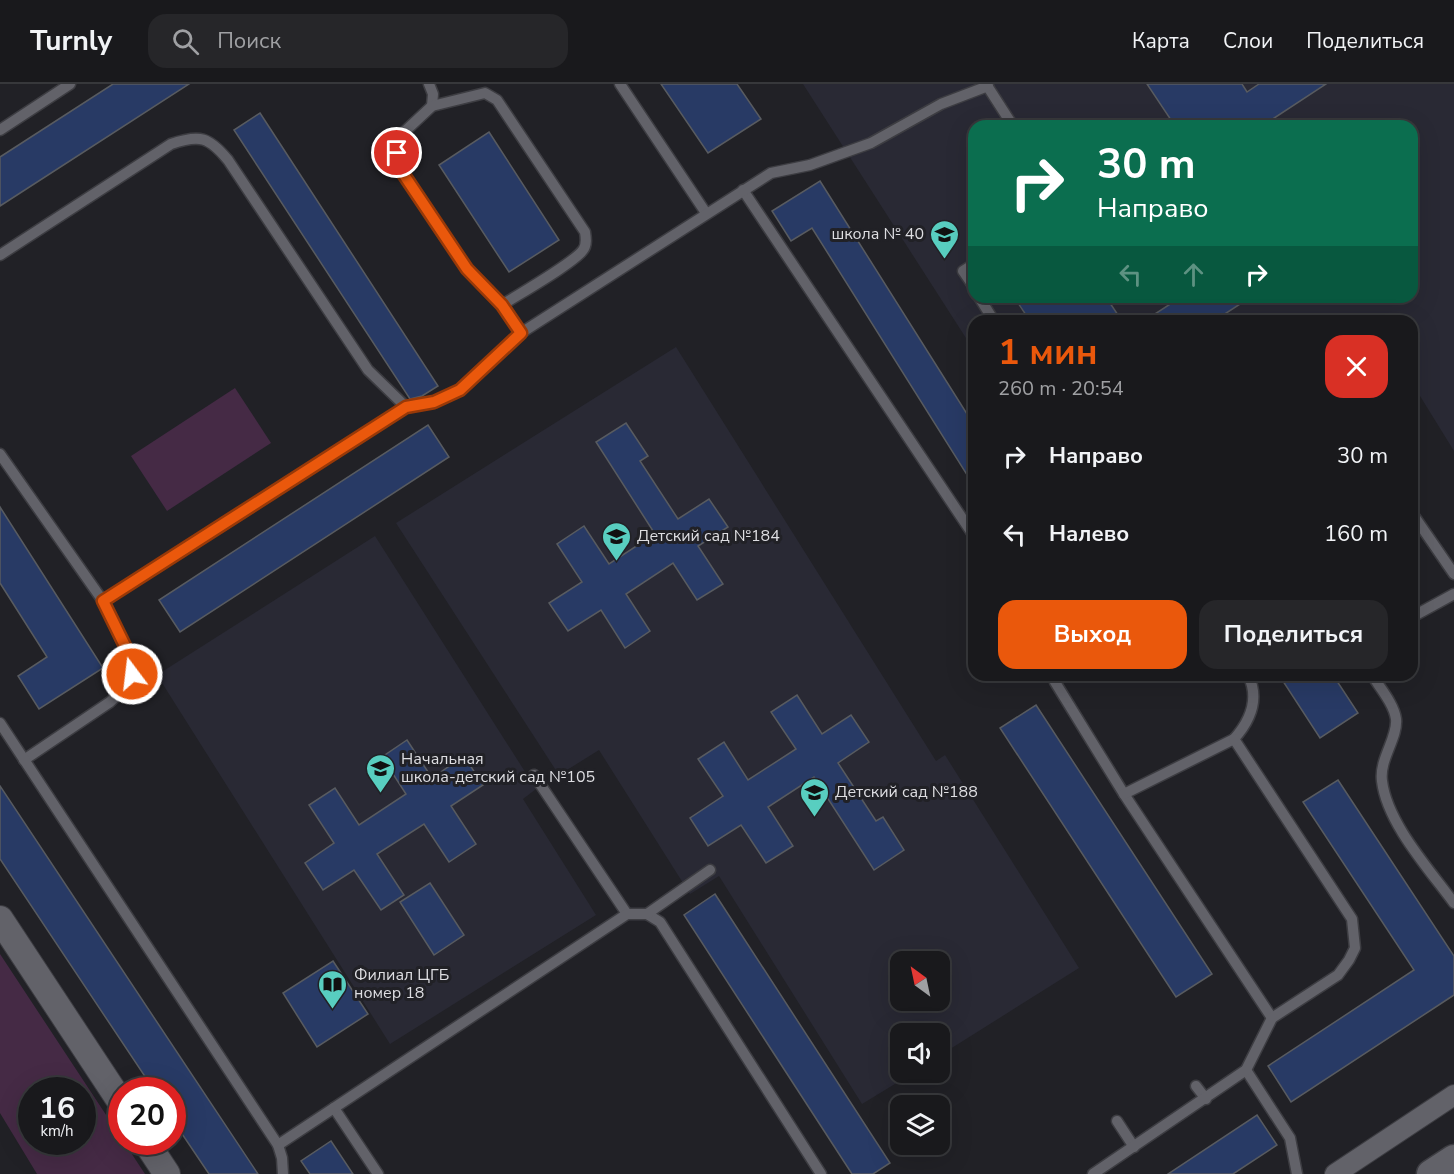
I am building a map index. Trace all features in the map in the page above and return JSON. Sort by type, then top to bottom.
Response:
[{"type":"main road","points":[[1431,1174],[1454,1159]]},
{"type":"street","points":[[0,919],[108,1083]]},
{"type":"street","points":[[1335,1174],[1454,1095]]},
{"type":"street","points":[[155,1155],[167,1174]]},
{"type":"lane","points":[[0,130],[70,84]]},
{"type":"lane","points":[[429,84],[433,94],[432,106]]},
{"type":"lane","points":[[620,84],[706,213]]},
{"type":"lane","points":[[103,601],[406,407],[434,402],[460,390],[521,333],[771,173],[810,165],[871,143],[941,104],[987,85],[1009,120]]},
{"type":"lane","points":[[502,305],[584,249],[585,232],[497,100],[485,93],[432,106],[402,134],[397,153],[398,166],[467,269],[502,305],[521,333]]},
{"type":"lane","points":[[0,255],[171,144],[188,138],[202,138],[216,145],[228,160],[368,370],[406,407]]},
{"type":"lane","points":[[743,190],[968,527]]},
{"type":"lane","points":[[0,454],[103,601],[133,665],[126,687],[110,702],[24,759]]},
{"type":"lane","points":[[1418,522],[1454,574]]},
{"type":"lane","points":[[1418,614],[1454,594]]},
{"type":"lane","points":[[1055,681],[1124,794],[1272,1018]]},
{"type":"lane","points":[[1124,794],[1234,739],[1246,725],[1252,711],[1254,700],[1249,681]]},
{"type":"lane","points":[[1376,681],[1390,704],[1396,720],[1382,763],[1381,780],[1386,801],[1409,840],[1454,903]]},
{"type":"lane","points":[[0,723],[278,1145],[283,1174]]},
{"type":"lane","points":[[1093,1174],[1246,1070],[1272,1018],[1338,975],[1355,948],[1352,919],[1234,739]]},
{"type":"lane","points":[[534,775],[627,914]]},
{"type":"lane","points":[[647,914],[710,870]]},
{"type":"lane","points":[[278,1145],[627,914],[647,914],[660,921],[821,1174]]},
{"type":"lane","points":[[1246,1070],[1290,1138],[1297,1174]]},
{"type":"lane","points":[[1196,1086],[1206,1099]]},
{"type":"lane","points":[[334,1108],[378,1174]]},
{"type":"lane","points":[[1117,1121],[1134,1147]]},
{"type":"shaded area","name":"школа № 40","points":[[803,84],[1454,84],[1454,451],[1418,393],[1418,315],[968,315],[968,341]]},
{"type":"shaded area","points":[[676,347],[936,761],[945,755],[1079,968],[950,1049],[950,1023],[890,1023],[890,1083],[897,1083],[862,1104],[719,876],[690,894],[599,750],[559,775],[396,523]]},
{"type":"shaded area","points":[[235,388],[271,443],[167,511],[131,456]]},
{"type":"shaded area","name":"Начальная школа-детский сад №105","points":[[375,536],[536,789],[523,799],[596,915],[390,1044],[157,675]]},
{"type":"shaded area","points":[[0,954],[81,1077],[18,1077],[18,1143],[0,1113]]},
{"type":"shaded area","points":[[96,1100],[108,1118],[108,1155],[132,1155],[145,1174],[37,1174],[25,1155],[96,1155]]},
{"type":"building","points":[[113,84],[189,84],[0,206],[0,157]]},
{"type":"building","points":[[661,84],[737,84],[761,119],[708,153]]},
{"type":"building","points":[[1147,84],[1242,84],[1247,92],[1259,84],[1326,84],[1271,120],[1171,120]]},
{"type":"building","points":[[260,113],[438,386],[422,396],[410,399],[234,130]]},
{"type":"building","points":[[489,132],[559,240],[509,272],[439,165]]},
{"type":"building","points":[[820,181],[968,415],[968,476],[812,228],[791,241],[772,211]]},
{"type":"building","points":[[1018,303],[1110,303],[1118,315],[1026,315]]},
{"type":"building","points":[[1172,303],[1242,303],[1223,315],[1153,315]]},
{"type":"building","points":[[626,423],[648,456],[640,461],[678,519],[709,499],[728,527],[698,546],[723,584],[697,600],[673,563],[626,594],[650,631],[625,648],[601,610],[568,631],[549,603],[582,582],[557,544],[584,526],[609,564],[655,534],[596,442]]},
{"type":"building","points":[[428,425],[449,457],[180,632],[159,600]]},
{"type":"building","points":[[0,507],[103,668],[39,709],[18,676],[47,657],[0,583]]},
{"type":"building","points":[[1283,681],[1337,681],[1358,713],[1320,738]]},
{"type":"building","points":[[797,695],[822,734],[851,715],[869,742],[838,763],[876,821],[883,817],[904,850],[874,870],[814,777],[768,807],[793,846],[766,863],[741,825],[708,846],[690,818],[723,796],[698,759],[724,742],[748,780],[796,749],[771,712]]},
{"type":"building","points":[[1036,705],[1212,974],[1176,997],[1000,728]]},
{"type":"building","points":[[407,740],[432,778],[464,756],[483,785],[451,806],[476,844],[449,862],[424,824],[377,854],[404,895],[381,910],[354,870],[323,890],[305,863],[334,843],[309,805],[335,788],[359,825],[406,794],[382,757]]},
{"type":"building","points":[[1338,780],[1454,956],[1454,995],[1291,1102],[1268,1066],[1414,970],[1303,802]]},
{"type":"building","points":[[0,786],[258,1174],[209,1174],[186,1140],[186,1077],[145,1077],[0,859]]},
{"type":"building","points":[[430,883],[464,935],[434,955],[400,902]]},
{"type":"building","points":[[715,894],[890,1163],[873,1174],[852,1174],[684,915]]},
{"type":"building","points":[[333,961],[368,1014],[317,1047],[283,993]]},
{"type":"building","points":[[1257,1115],[1277,1145],[1233,1174],[1168,1174]]},
{"type":"building","points":[[331,1141],[353,1174],[310,1174],[301,1161]]},
{"type":"place","name":"школа № 40","points":[[945,260]]},
{"type":"place","name":"Детский сад №184","points":[[616,562]]},
{"type":"place","name":"Начальная школа-детский сад №105","points":[[380,794]]},
{"type":"place","name":"Детский сад №188","points":[[814,818]]},
{"type":"place","name":"Филиал ЦГБ номер 18","points":[[333,1010]]},
{"type":"route","points":[[132,674],[133,665],[130,656],[103,601],[406,407],[434,402],[460,390],[521,333],[502,305],[467,269],[398,166],[397,153]]}]
